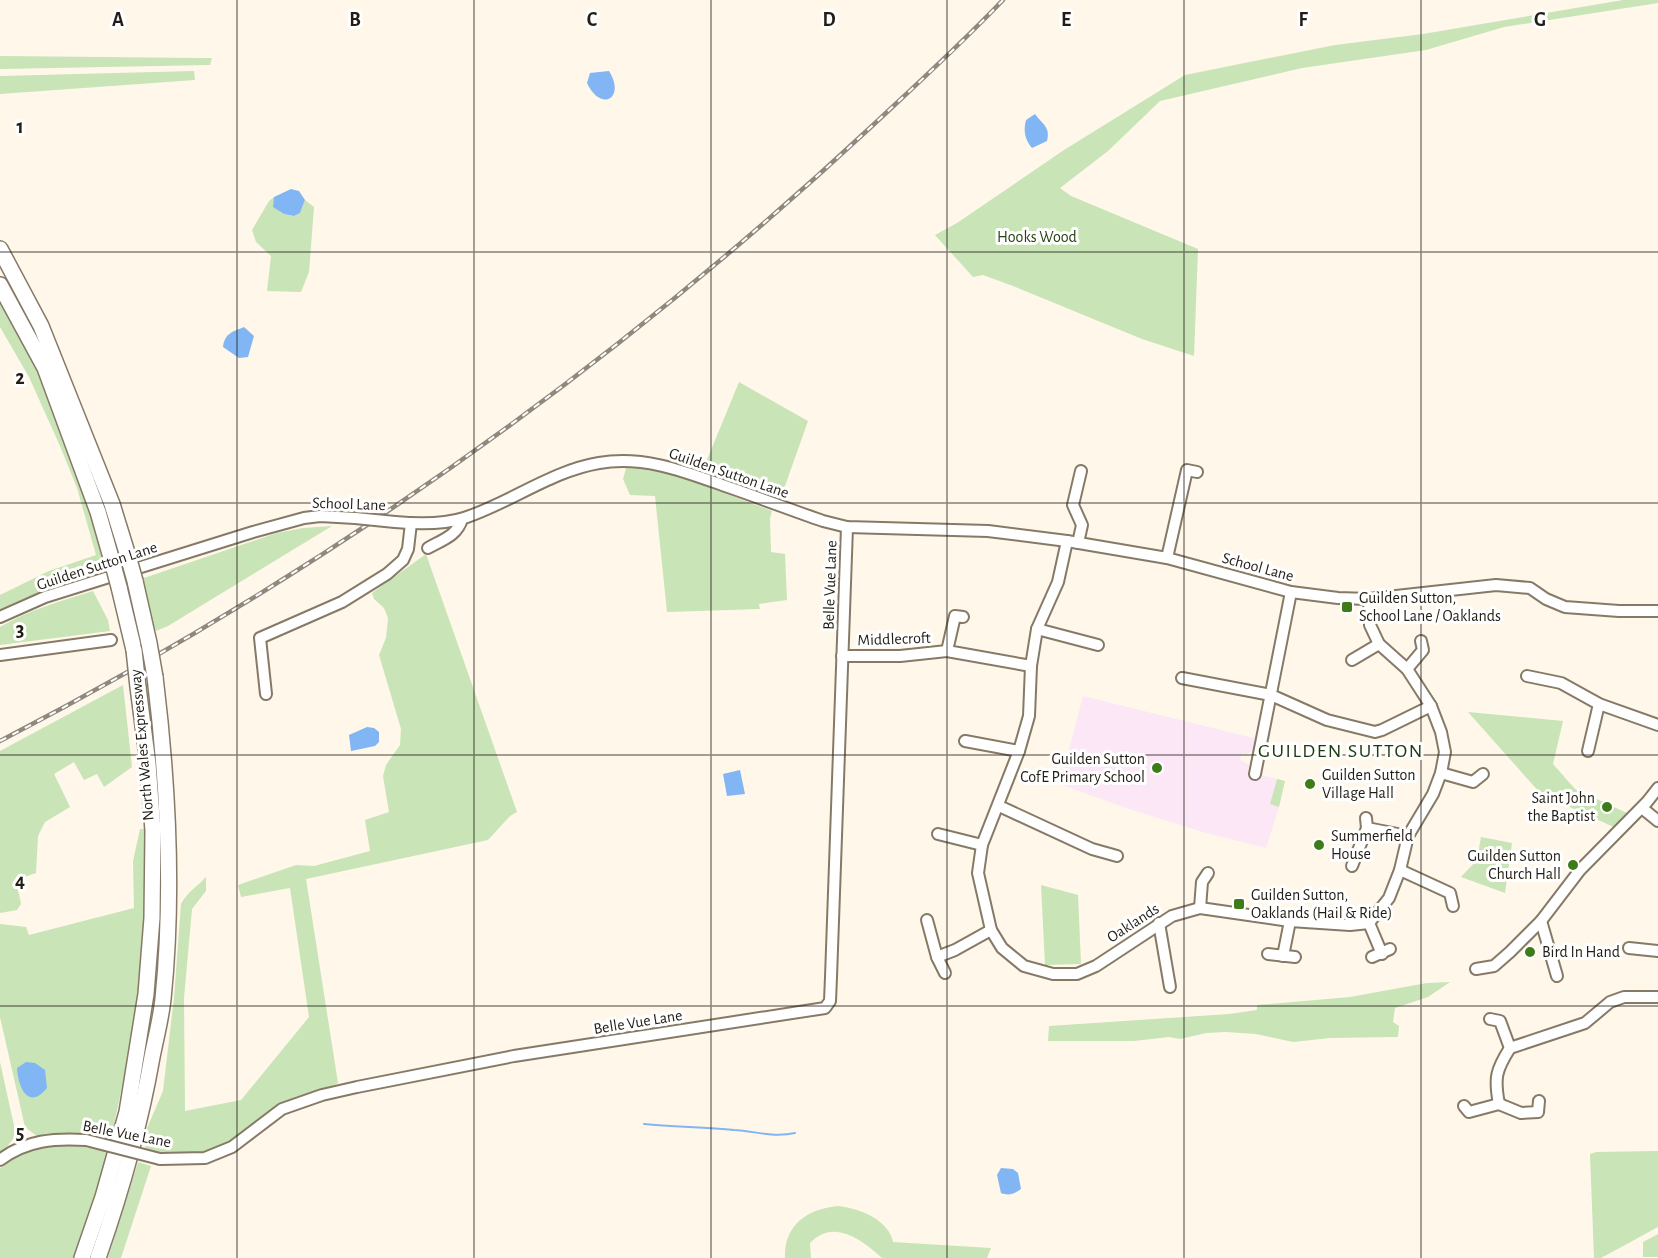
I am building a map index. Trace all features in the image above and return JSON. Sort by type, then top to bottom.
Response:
[{"type":"highway","name":"North Wales Expressway","points":[[0,249],[41,326],[112,504],[135,581],[149,643],[163,745],[169,904],[163,999],[141,1116],[118,1203],[98,1258]]},
{"type":"highway","name":"North Wales Expressway","points":[[0,285],[45,369],[98,512],[134,650],[148,764],[153,831],[152,918],[146,994],[126,1112],[103,1197],[82,1258]]},
{"type":"street","name":"Guilden Sutton Lane","points":[[600,463],[646,461],[677,469],[823,521],[847,527]]},
{"type":"street","name":"School Lane","points":[[204,547],[304,518],[320,516],[411,523],[462,519],[507,501],[556,476],[600,463]]},
{"type":"street","points":[[1167,558],[1187,470],[1197,472]]},
{"type":"street","name":"Oaklands","points":[[1081,471],[1081,491],[1073,505],[1082,525],[1072,542],[1058,582],[1037,629],[1031,666],[1029,716],[999,806],[982,845],[978,873],[991,930],[1002,948],[1024,966],[1053,974],[1077,974],[1096,966],[1172,916],[1200,908],[1290,921],[1350,925],[1369,923]]},
{"type":"street","name":"School Lane","points":[[428,548],[455,533],[462,519]]},
{"type":"street","points":[[266,694],[260,638],[342,602],[387,574],[403,560],[408,549],[411,523]]},
{"type":"street","name":"School Lane","points":[[847,527],[988,531],[1072,542],[1167,558],[1291,592],[1338,598],[1369,599],[1496,585],[1530,588],[1546,599],[1565,607],[1658,611]]},
{"type":"street","name":"Belle Vue Lane","points":[[0,1160],[12,1151],[29,1144],[57,1138],[86,1140],[160,1159],[205,1158],[232,1147],[282,1109],[322,1095],[514,1056],[825,1008],[830,1001],[847,527]]},
{"type":"street","name":"Guilden Sutton Lane","points":[[0,618],[55,594],[204,547]]},
{"type":"street","points":[[1255,774],[1291,592]]},
{"type":"street","points":[[1369,599],[1370,625],[1379,644],[1407,669],[1431,706],[1441,732],[1445,752],[1441,773],[1433,794],[1408,836],[1400,870],[1389,898],[1369,923],[1381,953]]},
{"type":"street","name":"Middlecroft","points":[[947,651],[955,616],[963,617]]},
{"type":"street","points":[[1037,629],[1098,645]]},
{"type":"street","points":[[0,655],[111,640]]},
{"type":"street","points":[[1355,655],[1379,644]]},
{"type":"street","points":[[1407,669],[1425,647]]},
{"type":"street","name":"Middlecroft","points":[[842,656],[900,656],[947,651],[1031,666]]},
{"type":"street","points":[[1527,676],[1561,683],[1599,704],[1658,725]]},
{"type":"street","points":[[1182,678],[1271,695],[1327,720],[1375,732],[1431,706]]},
{"type":"street","points":[[1588,751],[1599,704]]},
{"type":"street","points":[[972,743],[1019,751]]},
{"type":"street","points":[[1441,773],[1474,786],[1484,774]]},
{"type":"street","points":[[1476,969],[1494,966],[1541,921],[1580,870],[1642,808],[1658,788]]},
{"type":"street","points":[[999,806],[1092,849],[1107,847],[1117,856]]},
{"type":"street","points":[[1642,808],[1658,821]]},
{"type":"street","points":[[1352,866],[1366,823],[1408,836]]},
{"type":"street","points":[[945,833],[982,845]]},
{"type":"street","points":[[1400,870],[1450,893],[1453,906]]},
{"type":"street","points":[[1200,908],[1203,878]]},
{"type":"street","points":[[927,920],[937,957],[945,974]]},
{"type":"street","points":[[1268,954],[1289,957],[1290,921]]},
{"type":"street","points":[[1541,921],[1557,976]]},
{"type":"street","points":[[1159,923],[1170,987]]},
{"type":"street","points":[[937,957],[991,930]]},
{"type":"street","points":[[1629,948],[1658,951]]},
{"type":"street","points":[[1499,1104],[1495,1084],[1497,1068],[1510,1048],[1585,1023],[1610,1002],[1624,997],[1658,998]]},
{"type":"street","points":[[1499,1018],[1510,1048]]},
{"type":"street","points":[[1469,1124],[1466,1109],[1499,1104],[1521,1113],[1541,1110]]},
{"type":"shaded area","name":"Guilden Sutton CofE Primary School","points":[[1083,696],[1257,739],[1255,749],[1241,755],[1240,760],[1248,764],[1252,773],[1277,779],[1270,804],[1279,807],[1266,848],[1206,833],[1060,784]]},
{"type":"green space","name":"Hooks Wood","points":[[1623,0],[1658,0],[1658,3],[1504,27],[1426,50],[1302,68],[1160,101],[1108,151],[1060,188],[1071,196],[1198,249],[1194,356],[1142,339],[983,275],[973,277],[935,235],[957,223],[1064,150],[1185,75],[1335,45],[1423,34]]},
{"type":"green space","points":[[0,56],[212,58],[210,65],[0,69]]},
{"type":"green space","points":[[194,71],[195,80],[0,94],[0,76]]},
{"type":"green space","points":[[274,197],[274,207],[284,214],[294,216],[300,213],[305,200],[314,207],[309,272],[301,292],[267,291],[271,256],[256,242],[252,230],[269,201]]},
{"type":"green space","points":[[0,303],[39,375],[61,425],[88,502],[107,574],[0,612],[0,595],[49,571],[96,555],[77,488],[60,446],[29,377],[0,327]]},
{"type":"green space","points":[[739,382],[808,421],[780,500],[702,472]]},
{"type":"green space","points":[[637,466],[661,469],[772,511],[770,519],[771,552],[785,554],[787,600],[759,604],[760,609],[667,612],[655,496],[630,495],[623,479],[626,468]]},
{"type":"green space","points":[[332,526],[168,626],[156,631],[141,579],[277,533]]},
{"type":"green space","points":[[426,554],[517,812],[510,816],[488,840],[306,879],[338,1083],[321,1093],[280,1107],[230,1144],[205,1155],[164,1154],[146,1149],[142,1140],[163,1091],[174,998],[181,904],[206,877],[206,891],[192,909],[184,998],[185,1111],[241,1100],[309,1017],[290,888],[241,897],[238,885],[296,865],[314,866],[370,851],[365,820],[389,812],[383,776],[386,765],[400,745],[401,729],[379,655],[386,638],[388,618],[384,608],[374,599],[372,593]]},
{"type":"green space","points":[[93,591],[108,620],[110,631],[0,645],[0,627],[57,602]]},
{"type":"green space","points":[[123,685],[132,767],[104,787],[97,774],[84,780],[74,762],[54,774],[70,807],[45,822],[38,836],[36,873],[16,880],[21,904],[17,910],[0,913],[0,751]]},
{"type":"green space","points":[[1468,712],[1563,721],[1553,764],[1575,789],[1629,814],[1616,828],[1541,794]]},
{"type":"green space","points":[[1277,779],[1285,781],[1279,807],[1270,804]]},
{"type":"green space","points":[[140,829],[145,829],[146,862],[140,984],[111,1139],[85,1135],[38,1137],[25,1127],[0,1017],[0,924],[26,927],[29,935],[134,908],[133,861]]},
{"type":"green space","points":[[1481,837],[1512,843],[1505,893],[1461,877],[1477,860]]},
{"type":"green space","points":[[1041,885],[1078,895],[1081,964],[1045,965]]},
{"type":"green space","points":[[1450,982],[1428,997],[1395,1008],[1393,1022],[1399,1026],[1398,1037],[1330,1038],[1293,1042],[1256,1034],[1226,1032],[1206,1033],[1180,1039],[1169,1037],[1134,1041],[1048,1041],[1049,1026],[1229,1014],[1257,1010],[1257,1005],[1350,997],[1427,983]]},
{"type":"green space","points":[[0,1062],[16,1135],[0,1152]]},
{"type":"green space","points":[[56,1145],[109,1152],[74,1258],[0,1258],[0,1168],[26,1153]]},
{"type":"green space","points":[[1658,1151],[1658,1227],[1601,1258],[1594,1258],[1590,1154]]},
{"type":"green space","points":[[138,1162],[151,1166],[121,1258],[108,1258]]},
{"type":"green space","points":[[838,1206],[855,1209],[872,1216],[886,1227],[893,1242],[991,1248],[987,1258],[882,1258],[848,1234],[829,1232],[810,1243],[811,1258],[785,1258],[789,1236],[793,1227],[800,1220],[817,1211]]},
{"type":"green space","points":[[1658,1234],[1658,1257],[1643,1257],[1643,1242]]},
{"type":"water","points":[[609,71],[615,88],[613,95],[605,100],[599,98],[587,83],[590,73]]},
{"type":"water","points":[[1035,114],[1045,126],[1048,136],[1047,141],[1032,148],[1026,139],[1025,128],[1026,120]]},
{"type":"water","points":[[291,189],[299,191],[305,200],[300,213],[294,216],[284,214],[273,207],[274,197]]},
{"type":"water","points":[[244,327],[254,336],[248,357],[239,358],[223,347],[227,336]]},
{"type":"water","points":[[367,727],[379,732],[379,742],[375,746],[351,751],[349,735]]},
{"type":"water","points":[[740,770],[745,794],[727,796],[723,774]]},
{"type":"water","points":[[26,1062],[35,1063],[45,1070],[47,1088],[34,1097],[25,1094],[19,1082],[17,1068]]},
{"type":"water","points":[[1001,1168],[1013,1169],[1018,1173],[1021,1189],[1011,1194],[1001,1193],[997,1175]]},
{"type":"waterway","points":[[644,1124],[772,1135],[795,1133]]},
{"type":"railway","points":[[0,741],[118,677],[233,610],[346,538],[457,463],[565,384],[670,302],[773,215],[922,80],[1003,0]]},
{"type":"place","name":"Guilden Sutton, School Lane / Oaklands","points":[[1347,607]]},
{"type":"place","name":"Guilden Sutton CofE Primary School","points":[[1157,768]]},
{"type":"place","name":"Guilden Sutton Village Hall","points":[[1310,784]]},
{"type":"place","name":"Saint John the Baptist","points":[[1607,807]]},
{"type":"place","name":"Summerfield House","points":[[1319,845]]},
{"type":"place","name":"Guilden Sutton Church Hall","points":[[1573,865]]},
{"type":"place","name":"Guilden Sutton, Oaklands (Hail & Ride)","points":[[1239,904]]},
{"type":"place","name":"Bird In Hand","points":[[1530,952]]},
{"type":"district","name":"GUILDEN SUTTON","points":[[1341,751]]}]
